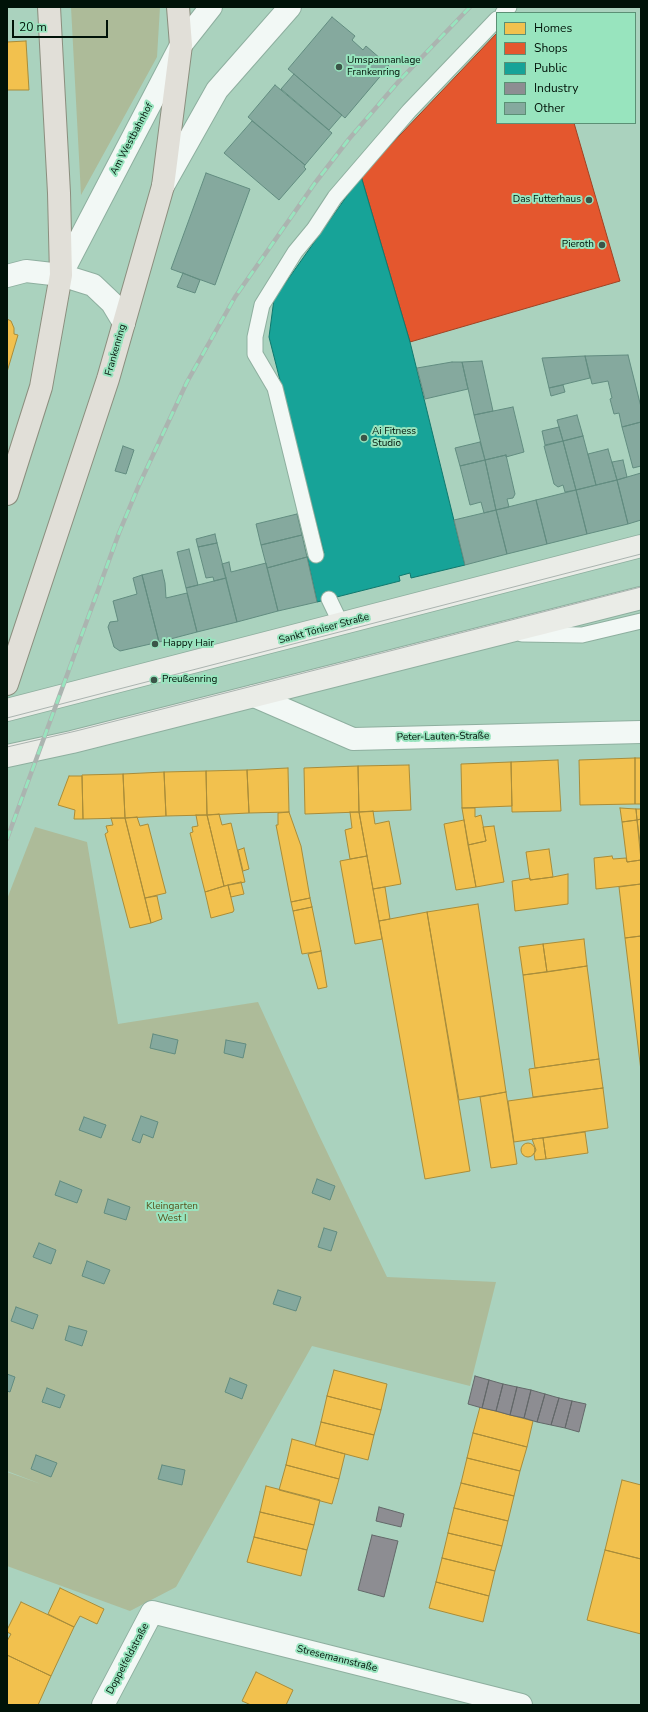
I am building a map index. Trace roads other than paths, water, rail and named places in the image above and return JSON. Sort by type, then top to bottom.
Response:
[{"type":"main road","points":[[7,494],[41,387],[61,276],[59,193],[49,7]]},
{"type":"main road","name":"Frankenring","points":[[7,684],[108,379],[163,186],[181,45],[178,7]]},
{"type":"main road","name":"Sankt Töniser Straße","points":[[7,710],[641,546]]},
{"type":"main road","points":[[7,756],[72,742],[641,598]]},
{"type":"street","name":"Am Westbahnhof","points":[[61,276],[181,45],[211,7]]},
{"type":"street","points":[[163,186],[217,90],[290,7]]},
{"type":"street","points":[[7,276],[26,271],[61,276],[93,285],[112,303],[124,323]]},
{"type":"street","name":"Peter-Lauten-Straße","points":[[254,696],[353,739],[641,732]]},
{"type":"street","name":"Doppelfeldstraße","points":[[103,1705],[152,1612]]},
{"type":"street","name":"Stresemannstraße","points":[[152,1612],[521,1705]]},
{"type":"lane","points":[[316,555],[275,388],[255,354],[255,337],[262,305],[295,252],[314,230],[335,198],[409,111],[496,20]]},
{"type":"lane","points":[[329,599],[341,624]]},
{"type":"lane","points":[[503,633],[582,635],[641,621]]},
{"type":"tram line","points":[[7,718],[641,554]]},
{"type":"tram line","points":[[7,747],[76,731],[641,587]]},
{"type":"railway","points":[[7,839],[119,533],[139,485],[187,382],[235,297],[315,183],[349,139],[399,81],[470,7]]},
{"type":"place","name":"Umspannanlage Frankenring","points":[[339,67]]},
{"type":"place","name":"Das Futterhaus","points":[[589,200]]},
{"type":"place","name":"Pieroth","points":[[602,245]]},
{"type":"place","name":"Ai Fitness Studio","points":[[364,438]]},
{"type":"place","name":"Happy Hair","points":[[155,644]]},
{"type":"place","name":"Preußenring","points":[[154,680]]},
{"type":"park label","name":"Kleingarten West I","points":[[172,1212]]}]
